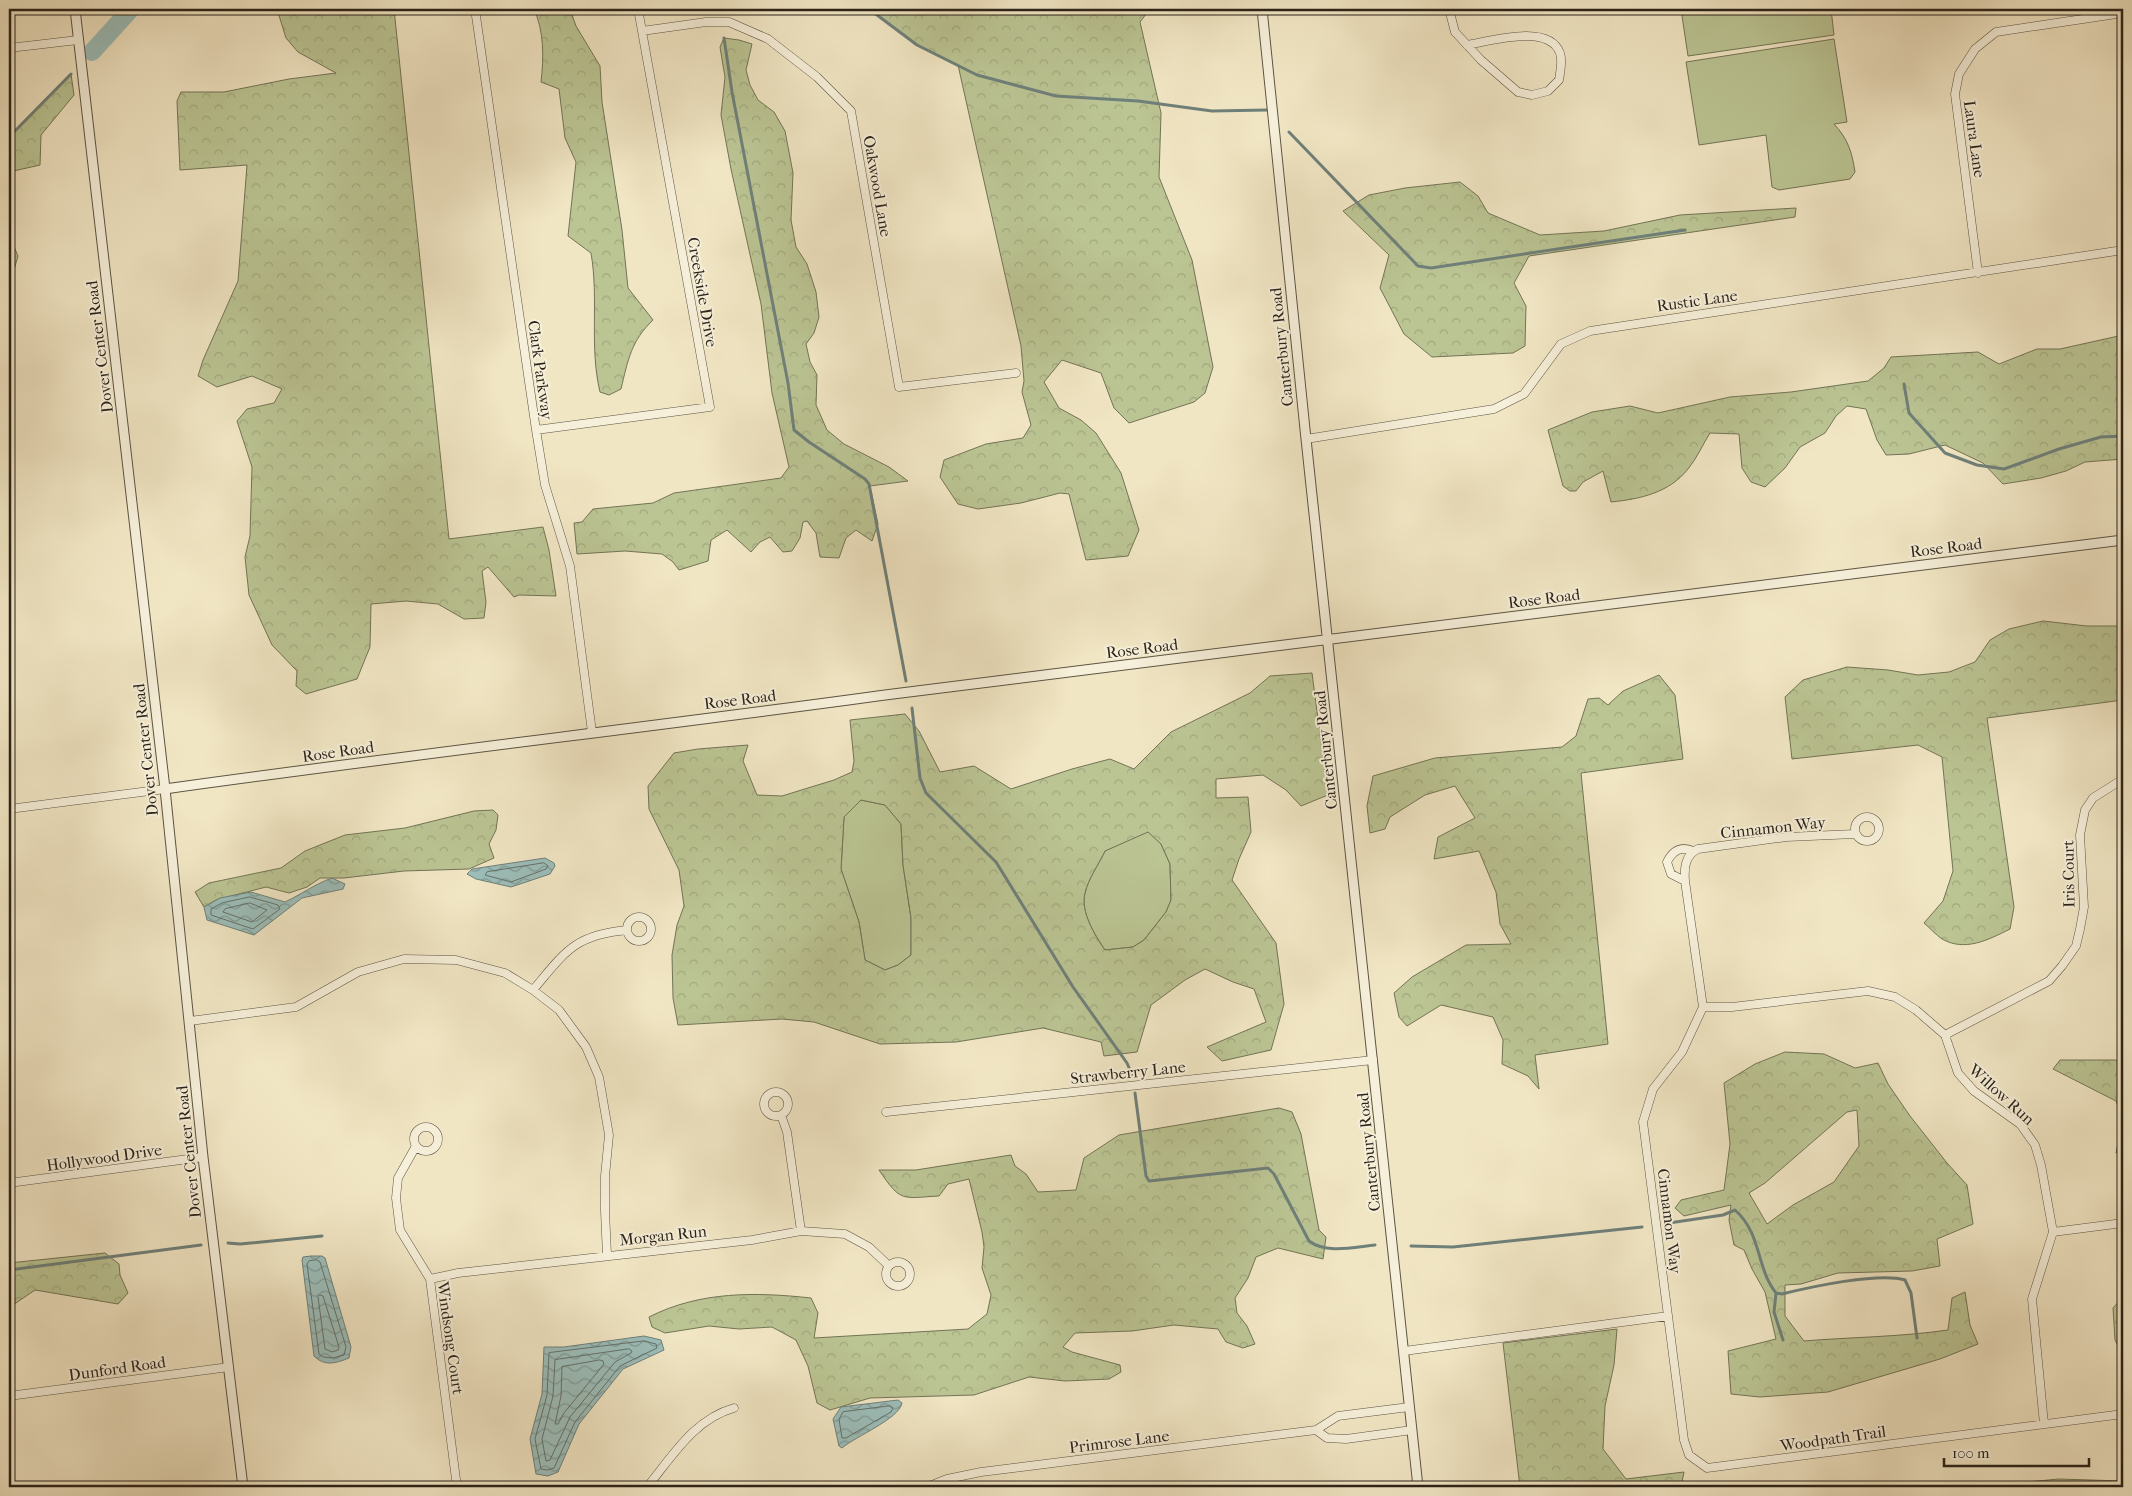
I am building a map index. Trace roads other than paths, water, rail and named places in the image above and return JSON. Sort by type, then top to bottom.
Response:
[{"type":"street","name":"Dover Center Road","points":[[75,9],[165,789],[203,1157],[242,1487]]},
{"type":"street","name":"Clark Parkway","points":[[475,9],[536,430],[545,485],[570,566],[592,732]]},
{"type":"street","name":"Creekside Drive","points":[[536,430],[710,407],[638,9]]},
{"type":"street","name":"Canterbury Road","points":[[1262,9],[1418,1487]]},
{"type":"street","points":[[1450,9],[1455,32],[1467,45],[1481,60],[1518,92],[1532,95],[1548,91],[1559,80],[1560,53],[1552,41],[1538,36],[1523,36],[1467,45]]},
{"type":"street","name":"Laura Lane","points":[[1978,273],[1955,94],[1959,74],[1975,49],[1996,32],[2123,13]]},
{"type":"street","name":"Oakwood Lane","points":[[642,31],[706,22],[729,22],[768,39],[817,76],[851,111],[899,387],[1016,374]]},
{"type":"street","points":[[9,48],[78,40]]},
{"type":"street","name":"Rustic Lane","points":[[1306,439],[1494,409],[1524,394],[1561,344],[1590,331],[2123,250]]},
{"type":"street","name":"Rose Road","points":[[165,789],[592,732],[736,716],[2123,540]]},
{"type":"street","name":"Iris Court","points":[[1945,1036],[2048,981],[2067,959],[2076,946],[2084,907],[2080,835],[2085,810],[2093,798],[2123,779]]},
{"type":"street","points":[[9,809],[165,789]]},
{"type":"street","name":"Cinnamon Way","points":[[1685,881],[1671,874],[1667,862],[1673,851],[1678,849],[1687,849],[1694,852],[1786,837],[1855,834]]},
{"type":"street","points":[[1694,852],[1684,868],[1703,1007]]},
{"type":"street","points":[[533,990],[562,954],[576,944],[602,932],[626,930]]},
{"type":"street","points":[[190,1021],[296,1007],[358,972],[392,961],[416,958],[445,959],[467,962],[505,974],[533,990],[558,1010],[586,1047],[599,1077],[609,1135],[605,1202],[607,1255]]},
{"type":"street","name":"Willow Run","points":[[1703,1007],[1732,1007],[1868,991],[1895,997],[1916,1010],[1945,1036],[1958,1073],[1974,1091],[2020,1124],[2035,1145],[2041,1165],[2052,1232],[2032,1299],[2044,1424]]},
{"type":"street","name":"Cinnamon Way","points":[[1668,1316],[1643,1122],[1653,1089],[1682,1052],[1703,1007]]},
{"type":"street","name":"Strawberry Lane","points":[[886,1112],[1373,1060]]},
{"type":"street","points":[[781,1115],[786,1132],[801,1231]]},
{"type":"street","name":"Windsong Court","points":[[416,1146],[398,1178],[396,1198],[400,1230],[430,1279],[457,1487]]},
{"type":"street","name":"Hollywood Drive","points":[[9,1183],[203,1157]]},
{"type":"street","points":[[2052,1232],[2123,1223]]},
{"type":"street","name":"Morgan Run","points":[[430,1279],[458,1273],[752,1240],[801,1231],[845,1234],[869,1248],[888,1265]]},
{"type":"street","points":[[1404,1351],[1668,1316]]},
{"type":"street","name":"Woodpath Trail","points":[[1668,1316],[1684,1440],[1689,1456],[1707,1468],[2123,1414]]},
{"type":"street","name":"Dunford Road","points":[[9,1396],[229,1367]]},
{"type":"street","name":"Primrose Lane","points":[[927,1487],[947,1479],[981,1472],[1316,1430],[1338,1416],[1409,1407]]},
{"type":"street","points":[[647,1487],[701,1423],[720,1412],[734,1408]]},
{"type":"street","name":"Primrose Lane","points":[[1316,1430],[1328,1438],[1346,1439],[1412,1430]]},
{"type":"water","points":[[545,858],[554,863],[555,866],[550,874],[511,887],[476,879],[467,874],[472,869]]},
{"type":"water","points":[[332,878],[345,884],[343,889],[302,898],[254,935],[207,920],[204,907],[220,898],[251,892],[285,902]]},
{"type":"water","points":[[322,1256],[325,1258],[351,1347],[349,1358],[326,1363],[314,1356],[302,1260],[303,1257]]},
{"type":"water","points":[[644,1336],[661,1340],[664,1350],[623,1369],[579,1424],[558,1472],[548,1476],[536,1474],[530,1439],[542,1394],[544,1347],[564,1347]]},
{"type":"water","points":[[898,1400],[902,1403],[893,1415],[842,1448],[839,1446],[833,1419],[841,1407]]},
{"type":"waterway","points":[[92,52],[131,9]]},
{"type":"waterway","points":[[869,9],[917,45],[977,75],[1056,96],[1138,101],[1212,111],[1267,110]]},
{"type":"waterway","points":[[724,38],[732,92],[788,383],[794,430],[865,479],[869,484],[906,681]]},
{"type":"waterway","points":[[9,137],[71,74]]},
{"type":"waterway","points":[[1289,132],[1418,266],[1431,268],[1685,230]]},
{"type":"waterway","points":[[1904,384],[1909,413],[1945,453],[1977,465],[2004,469],[2059,449],[2101,437],[2123,436]]},
{"type":"waterway","points":[[912,708],[920,778],[926,793],[996,862],[1073,987],[1127,1063],[1133,1077]]},
{"type":"waterway","points":[[1135,1093],[1146,1176],[1149,1181],[1268,1168],[1274,1174],[1309,1241],[1332,1249],[1375,1245]]},
{"type":"waterway","points":[[1669,1223],[1723,1215],[1735,1210],[1744,1219],[1755,1240],[1765,1273],[1776,1293],[1782,1294],[1826,1284],[1862,1279],[1893,1278],[1905,1280],[1911,1293],[1917,1338]]},
{"type":"waterway","points":[[1411,1246],[1453,1247],[1642,1227]]},
{"type":"waterway","points":[[228,1243],[240,1244],[322,1236]]},
{"type":"waterway","points":[[9,1270],[201,1245]]},
{"type":"waterway","points":[[1776,1293],[1774,1312],[1783,1340]]}]
